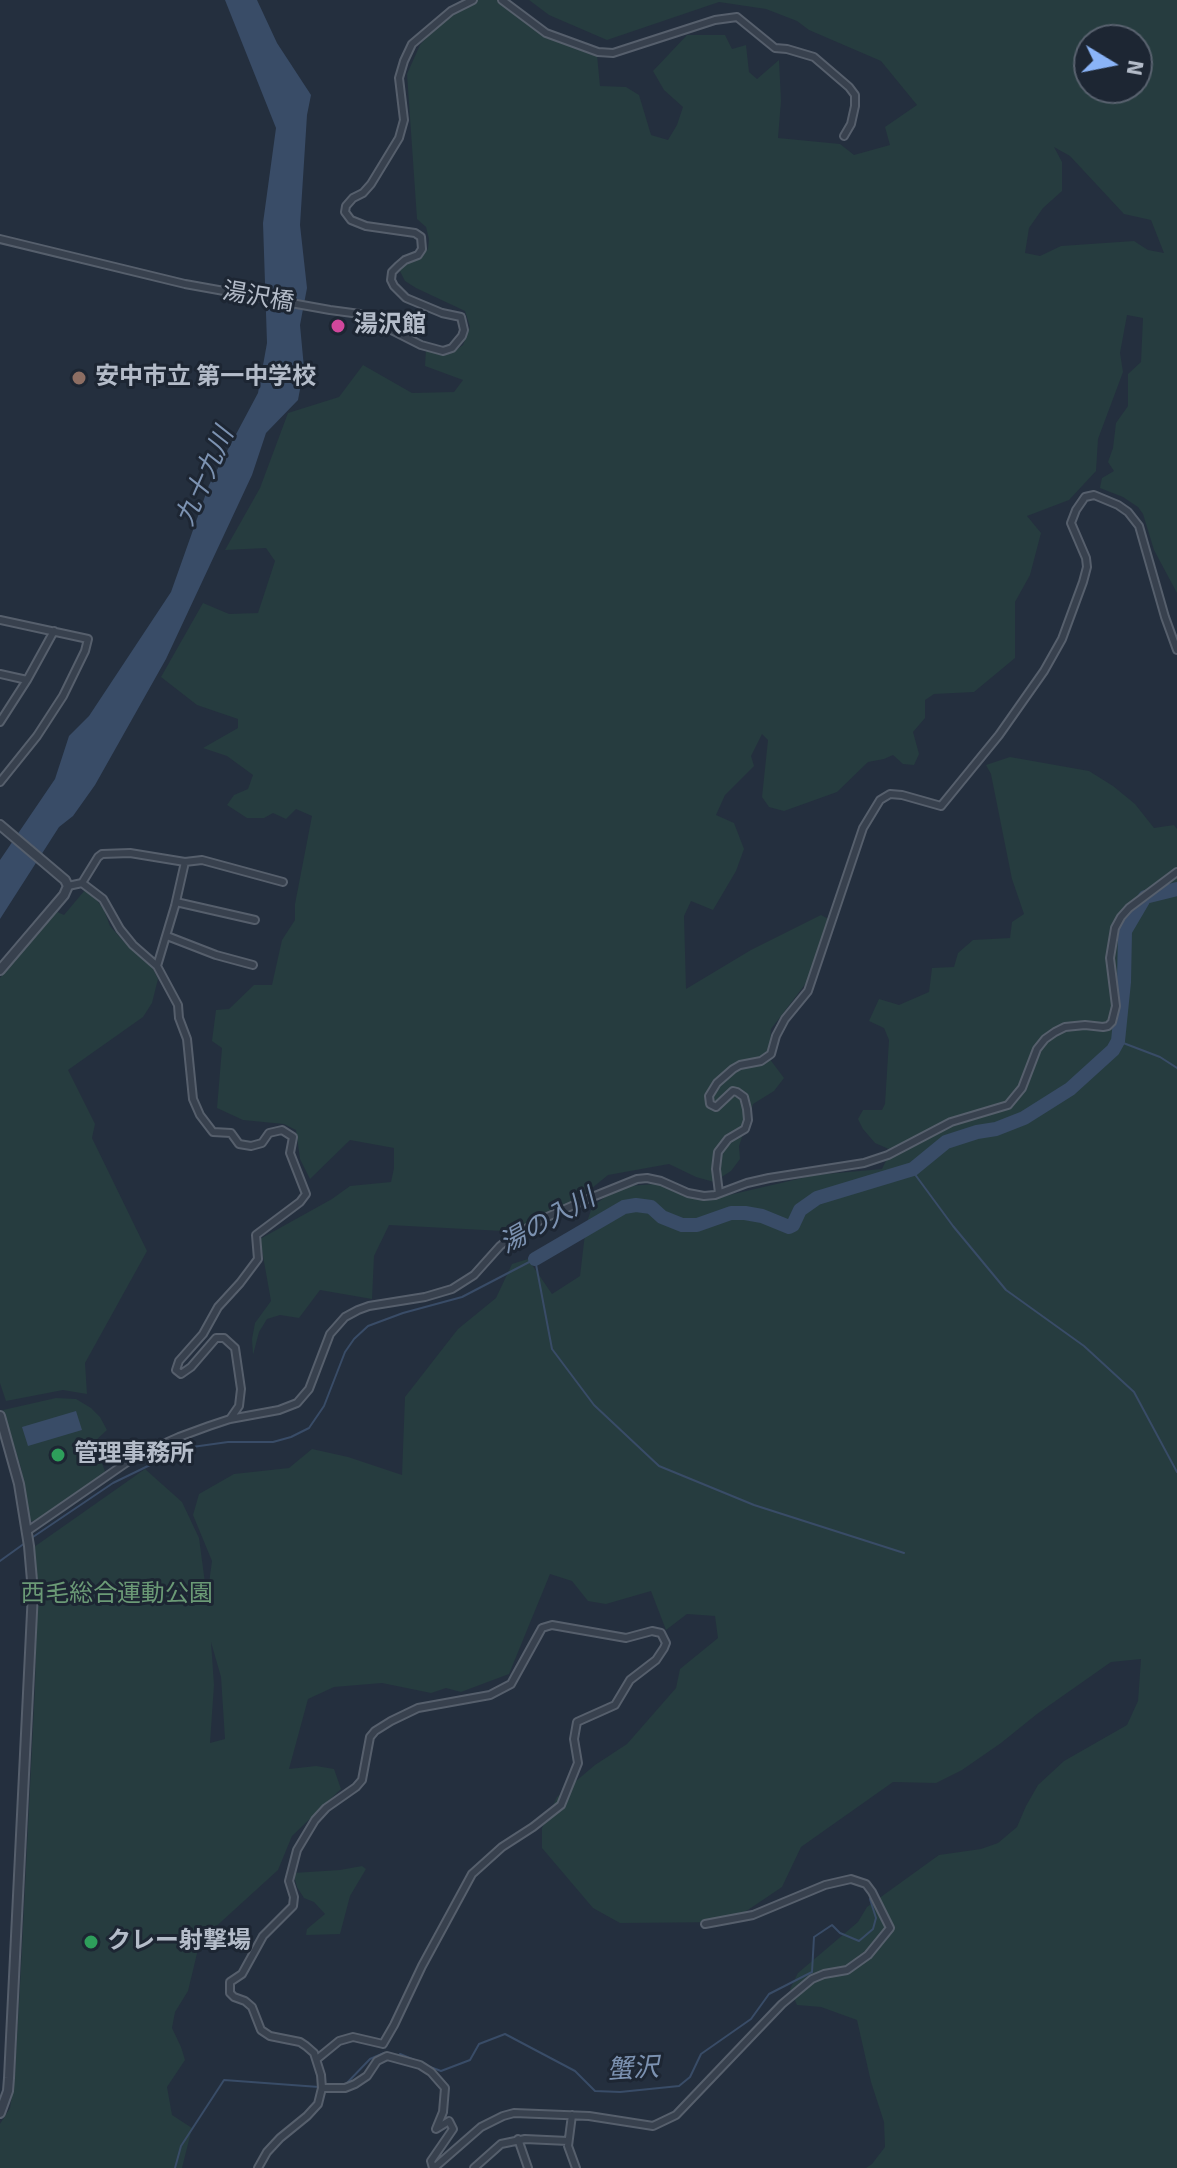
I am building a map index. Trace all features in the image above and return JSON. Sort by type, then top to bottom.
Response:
[{"type":"street","name":"湯沢橋","points":[[0,239],[187,285],[360,314],[421,345],[443,351],[452,348],[464,330],[461,317],[442,313],[406,298],[391,280],[392,272],[405,260],[418,255],[422,249],[421,237],[415,233],[366,226],[351,220],[345,212],[353,198],[371,184],[399,138],[404,120],[399,78],[412,44],[451,11],[473,0]]},
{"type":"street","points":[[502,0],[546,33],[598,52],[613,53],[715,20],[737,17],[775,48],[814,57],[849,87],[855,95],[855,106],[851,124],[844,136]]},
{"type":"street","points":[[719,1193],[716,1169],[718,1152],[728,1139],[745,1129],[747,1109],[744,1097],[737,1092],[733,1091],[716,1107],[710,1104],[709,1096],[717,1083],[733,1069],[761,1061],[771,1054],[785,1019],[808,991],[863,828],[880,800],[890,794],[902,795],[941,806],[999,735],[1044,671],[1062,639],[1087,567],[1071,523],[1085,497],[1094,495],[1118,505],[1139,526],[1177,650]]},
{"type":"street","points":[[0,620],[88,639],[63,696],[37,736],[0,782]]},
{"type":"street","points":[[0,722],[54,631]]},
{"type":"street","points":[[0,674],[27,680]]},
{"type":"street","points":[[0,825],[66,883],[82,883],[103,899],[120,929],[157,966],[178,1005],[187,1039],[193,1099],[213,1132],[231,1133],[239,1144],[251,1146],[262,1143],[269,1133],[282,1130],[293,1137],[290,1153],[306,1194],[256,1235],[258,1259],[218,1307],[203,1334],[179,1361],[176,1370],[181,1374],[216,1338],[224,1338],[235,1348],[241,1389],[239,1406],[230,1419]]},
{"type":"street","points":[[82,883],[102,854],[130,853],[185,862],[213,862],[283,882]]},
{"type":"street","points":[[157,966],[185,862]]},
{"type":"street","points":[[28,1538],[136,1456],[230,1419],[290,1406],[309,1389],[330,1334],[352,1313],[369,1306],[425,1297],[452,1289],[474,1275],[511,1237],[558,1212],[637,1179],[661,1181],[697,1196],[719,1193],[747,1183],[864,1163],[888,1155],[951,1122],[1008,1105],[1022,1088],[1037,1049],[1045,1039],[1065,1027],[1103,1027],[1112,1022],[1116,1006],[1110,958],[1115,928],[1129,908],[1177,872]]},
{"type":"street","points":[[0,970],[64,895],[66,883]]},
{"type":"street","points":[[176,902],[255,920]]},
{"type":"street","points":[[167,936],[253,965]]},
{"type":"street","points":[[0,1416],[16,1467],[28,1538],[33,1606],[9,2078],[0,2113]]},
{"type":"street","points":[[258,2168],[280,2138],[318,2104],[321,2075],[314,2053],[300,2042],[265,2034],[261,2030],[252,2007],[234,1997],[230,1982],[242,1974],[263,1936],[293,1906],[294,1897],[289,1881],[297,1850],[315,1820],[362,1780],[370,1737],[391,1721],[418,1708],[490,1695],[511,1684],[542,1628],[552,1625],[626,1638],[652,1631],[661,1633],[666,1643],[664,1648],[656,1660],[630,1680],[615,1705],[577,1722],[574,1739],[578,1763],[561,1805],[502,1847],[472,1874],[383,2044],[353,2037],[339,2041],[317,2059]]},
{"type":"street","points":[[322,2088],[345,2088],[355,2084],[367,2076],[377,2061],[387,2056],[420,2065],[431,2072],[445,2088],[443,2112],[436,2129],[449,2121],[453,2129],[431,2161],[434,2168],[481,2127],[514,2113],[572,2115],[653,2126],[685,2108],[782,2004],[812,1979],[847,1970],[868,1955],[890,1928],[866,1884],[851,1879],[825,1885],[753,1915],[705,1924]]},
{"type":"street","points":[[572,2115],[568,2141],[576,2168]]},
{"type":"street","points":[[478,2167],[501,2144],[518,2139],[568,2141]]},
{"type":"street","points":[[518,2139],[528,2168]]},
{"type":"green space","points":[[476,0],[501,0],[552,33],[597,55],[600,86],[626,87],[639,95],[651,135],[668,140],[683,107],[664,90],[653,71],[687,35],[725,35],[732,49],[746,45],[749,72],[757,79],[779,60],[781,101],[778,138],[840,144],[854,155],[890,145],[885,127],[917,105],[881,61],[766,9],[719,2],[607,40],[549,15],[529,0],[1177,0],[1177,593],[1154,550],[1138,507],[1100,488],[1102,478],[1114,471],[1108,462],[1116,423],[1128,406],[1128,374],[1141,362],[1143,318],[1127,315],[1120,353],[1123,372],[1098,439],[1096,471],[1069,500],[1027,516],[1041,533],[1030,575],[1015,602],[1015,658],[974,692],[934,694],[925,700],[925,718],[913,732],[919,754],[914,765],[903,764],[893,755],[868,762],[837,792],[784,811],[769,807],[762,797],[768,740],[762,734],[751,756],[754,766],[725,795],[716,815],[734,823],[744,849],[736,871],[713,910],[691,901],[684,916],[686,989],[751,950],[821,915],[832,921],[816,970],[771,1029],[769,1058],[784,1078],[774,1091],[753,1104],[739,1146],[740,1159],[731,1171],[714,1182],[669,1164],[608,1175],[552,1221],[503,1231],[389,1225],[374,1256],[372,1299],[320,1290],[299,1318],[280,1315],[267,1319],[259,1332],[253,1355],[255,1323],[271,1301],[260,1239],[350,1186],[391,1182],[394,1148],[350,1140],[310,1179],[300,1159],[296,1130],[284,1124],[243,1120],[217,1108],[222,1048],[212,1041],[216,1010],[229,1009],[254,985],[272,985],[282,940],[295,920],[295,904],[312,816],[296,809],[286,819],[273,813],[264,818],[247,818],[227,805],[234,795],[248,789],[253,775],[227,756],[203,748],[238,728],[238,719],[197,705],[161,677],[203,603],[229,614],[258,613],[275,561],[266,548],[225,550],[260,488],[288,413],[339,397],[363,365],[412,393],[454,392],[463,380],[425,366],[426,349],[451,353],[463,345],[470,327],[465,311],[405,281],[399,269],[401,261],[421,255],[428,249],[426,227],[417,219],[407,74],[420,45],[439,23],[464,4]],"holes":[[[1054,147],[1070,156],[1124,214],[1151,220],[1164,253],[1148,250],[1134,241],[1061,246],[1040,256],[1025,253],[1029,228],[1043,208],[1062,191],[1062,162]]]},
{"type":"green space","name":"西毛総合運動公園","points":[[1010,757],[1089,771],[1135,804],[1154,828],[1174,825],[1177,829],[1177,2168],[866,2168],[885,2147],[884,2122],[857,2020],[821,2007],[797,2005],[790,1989],[798,1973],[858,1922],[867,1907],[939,1855],[981,1849],[998,1843],[1017,1827],[1038,1785],[1064,1761],[1127,1725],[1138,1701],[1141,1659],[1111,1662],[962,1770],[936,1783],[893,1782],[801,1847],[782,1887],[730,1922],[620,1923],[593,1908],[542,1848],[542,1828],[557,1797],[595,1765],[627,1744],[676,1688],[680,1669],[718,1638],[715,1616],[687,1614],[666,1630],[651,1591],[606,1604],[588,1601],[572,1581],[550,1574],[509,1674],[461,1692],[446,1688],[431,1693],[382,1683],[334,1687],[308,1699],[289,1769],[316,1766],[334,1769],[341,1789],[292,1836],[278,1870],[200,1941],[188,1991],[175,2012],[172,2028],[185,2060],[167,2087],[172,2115],[192,2128],[182,2168],[0,2168],[0,2124],[10,2108],[15,2074],[21,1967],[35,1687],[37,1610],[34,1547],[145,1469],[182,1502],[199,1538],[207,1598],[212,1561],[193,1515],[199,1494],[234,1474],[289,1468],[312,1449],[402,1475],[405,1397],[458,1329],[496,1298],[512,1264],[528,1259],[552,1294],[580,1276],[586,1225],[592,1207],[605,1197],[629,1186],[667,1183],[712,1199],[815,1175],[882,1169],[891,1150],[875,1143],[858,1119],[863,1110],[882,1110],[885,1104],[889,1040],[884,1028],[869,1021],[879,999],[899,1005],[929,992],[932,968],[954,967],[958,953],[973,940],[1010,938],[1012,922],[1024,914],[1012,879],[991,774],[986,765]],"holes":[[[211,1642],[221,1677],[225,1739],[210,1743],[214,1685]]]},
{"type":"green space","points":[[85,890],[104,910],[110,926],[152,967],[158,979],[152,1003],[143,1017],[68,1070],[95,1124],[92,1138],[147,1251],[85,1363],[87,1394],[63,1390],[6,1401],[0,1383],[0,978],[8,964],[55,911],[64,915]]},
{"type":"green space","name":"管理事務所","points":[[56,1398],[76,1399],[100,1417],[107,1430],[94,1442],[106,1474],[42,1518],[29,1522],[21,1468],[3,1410]]},
{"type":"green space","points":[[362,1866],[366,1869],[350,1896],[340,1934],[306,1935],[307,1929],[325,1914],[314,1902],[304,1898],[293,1873]]},
{"type":"water","points":[[225,0],[257,0],[277,43],[311,95],[300,225],[307,288],[300,325],[304,368],[298,400],[266,433],[252,475],[166,659],[95,785],[73,816],[59,827],[0,919],[0,860],[55,779],[69,736],[89,716],[171,592],[209,485],[258,393],[267,343],[263,223],[276,128]]},
{"type":"water","points":[[76,1411],[82,1430],[28,1446],[22,1427]]},
{"type":"waterway","name":"湯の入川","points":[[535,1259],[624,1207],[636,1205],[651,1207],[662,1217],[682,1225],[697,1225],[731,1213],[745,1213],[789,1227],[800,1210],[817,1198],[913,1169],[946,1142],[1024,1118],[1070,1089],[1113,1050],[1118,1041],[1124,982],[1125,931],[1145,897],[1177,889]]},
{"type":"waterway","points":[[1118,1041],[1160,1057],[1177,1068]]},
{"type":"waterway","points":[[911,1169],[1006,1290],[1084,1346],[1134,1392],[1177,1472]]},
{"type":"waterway","name":"湯の入川","points":[[30,1539],[113,1483],[185,1448],[228,1442],[273,1442],[309,1428],[324,1406],[345,1352],[368,1326],[462,1297],[535,1259],[552,1349],[594,1405],[659,1466],[754,1505],[904,1553]]},
{"type":"waterway","name":"湯の入川","points":[[0,1561],[25,1543]]},
{"type":"waterway","name":"蟹沢","points":[[422,2064],[441,2071],[470,2060],[479,2044],[505,2034],[575,2071],[595,2091],[620,2092],[679,2086],[690,2077],[701,2054],[751,2019],[769,1994],[812,1972],[814,1937],[832,1925],[840,1933],[859,1941],[873,1929],[876,1918],[870,1899]]},
{"type":"waterway","name":"蟹沢","points":[[341,2085],[345,2085],[370,2059],[384,2053]]},
{"type":"waterway","name":"蟹沢","points":[[400,2054],[417,2061]]},
{"type":"waterway","name":"蟹沢","points":[[175,2168],[181,2146],[224,2080],[319,2087]]},
{"type":"place","name":"湯沢館","points":[[338,326]]},
{"type":"place","name":"安中市立 第一中学校","points":[[79,378]]},
{"type":"place","name":"管理事務所","points":[[58,1455]]},
{"type":"place","name":"クレー射撃場","points":[[91,1942]]},
{"type":"water label","name":"九十九川","points":[[206,477]]}]
